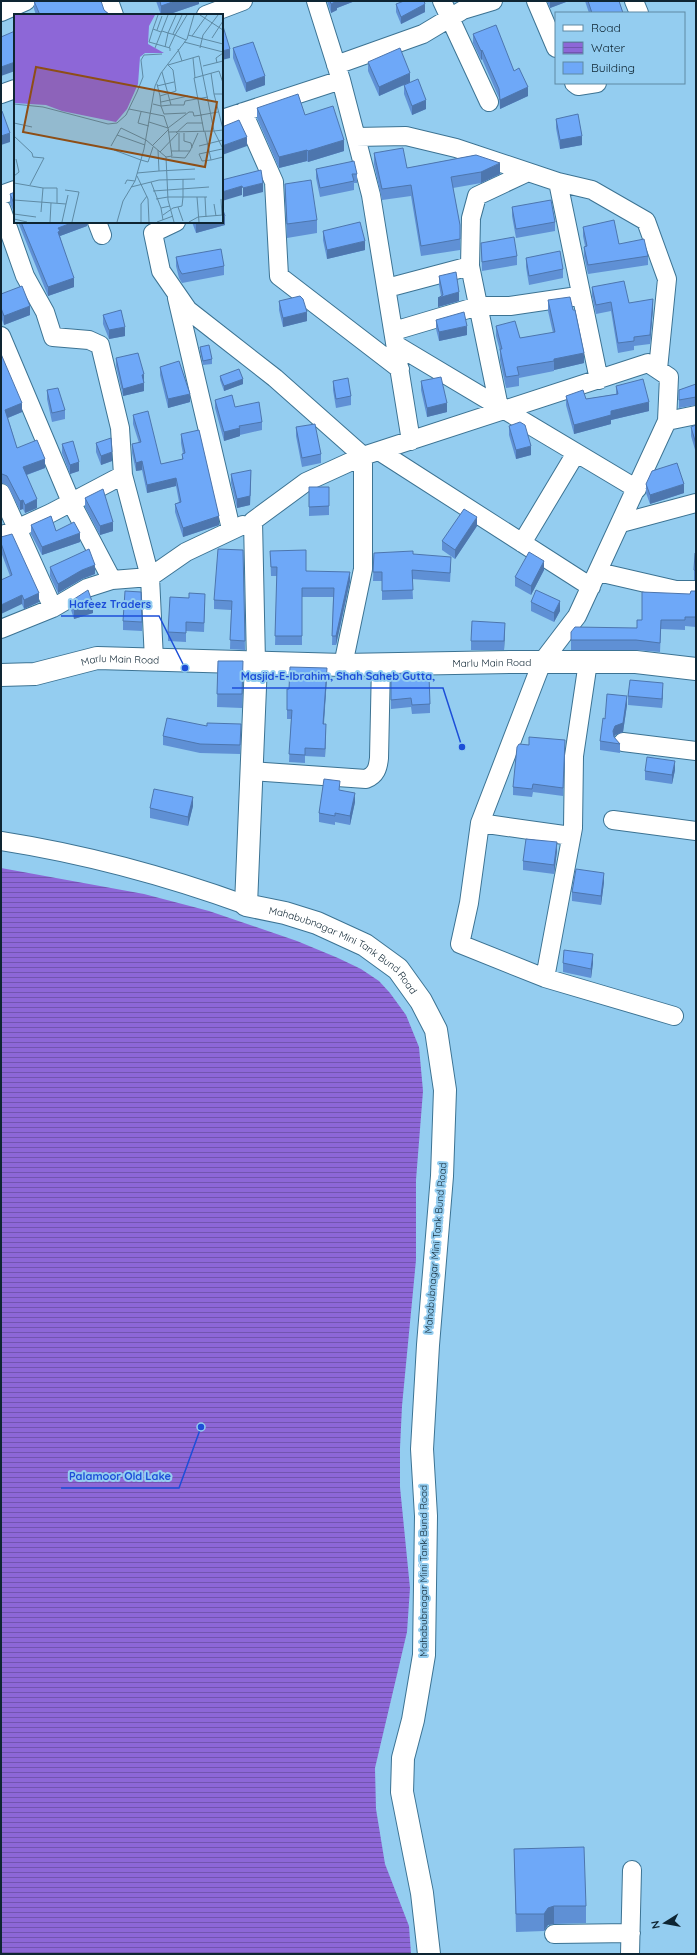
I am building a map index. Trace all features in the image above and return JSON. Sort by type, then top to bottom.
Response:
[{"type":"street","points":[[1,12],[26,1]]},
{"type":"street","points":[[109,1],[114,14]]},
{"type":"street","points":[[209,14],[243,1]]},
{"type":"street","points":[[316,1],[339,72],[371,195],[411,441]]},
{"type":"street","points":[[442,1],[488,102]]},
{"type":"street","points":[[223,120],[339,72],[423,34],[464,10],[493,1]]},
{"type":"street","points":[[536,1],[555,46]]},
{"type":"street","points":[[634,1],[639,12]]},
{"type":"street","points":[[575,84],[578,86],[591,84]]},
{"type":"street","points":[[1,94],[14,89]]},
{"type":"street","points":[[243,112],[274,182],[279,276],[400,369]]},
{"type":"street","points":[[356,136],[406,136],[456,148],[558,182],[592,190],[646,221],[667,279],[658,369]]},
{"type":"street","points":[[502,409],[470,266],[470,218],[477,196],[528,172]]},
{"type":"street","points":[[558,182],[599,380]]},
{"type":"street","points":[[1,196],[14,190]]},
{"type":"street","points":[[1,208],[25,276],[45,312],[53,337],[89,340],[100,345],[120,428],[123,475],[150,577],[154,660]]},
{"type":"street","points":[[174,223],[153,233],[161,271],[188,310],[371,454],[522,543],[594,580],[676,590],[696,590]]},
{"type":"street","points":[[387,288],[470,266]]},
{"type":"street","points":[[176,292],[231,529]]},
{"type":"street","points":[[395,338],[478,306],[510,306],[581,295]]},
{"type":"street","points":[[1,336],[71,502],[112,580]]},
{"type":"street","points":[[395,338],[502,409],[637,489]]},
{"type":"street","points":[[1,629],[53,608],[86,588],[112,580],[150,577],[186,552],[231,529],[253,521],[306,482],[371,454],[502,409],[599,380],[648,363],[669,377],[668,421],[578,616],[542,662],[480,823],[469,904],[460,944],[546,978],[674,1016]]},
{"type":"street","points":[[668,421],[696,415]]},
{"type":"street","points":[[522,543],[576,453]]},
{"type":"street","points":[[343,665],[362,569],[371,454]]},
{"type":"street","points":[[9,533],[123,475]]},
{"type":"street","points":[[1,493],[9,533],[53,608]]},
{"type":"street","points":[[621,523],[696,503]]},
{"type":"street","points":[[246,905],[256,663],[253,521]]},
{"type":"street","name":"Marlu Main Road","points":[[1,674],[35,674],[97,658],[343,665],[636,662],[696,669]]},
{"type":"street","points":[[546,978],[571,836],[574,756],[588,662]]},
{"type":"street","points":[[251,771],[366,779],[372,776],[378,768],[379,758],[381,664]]},
{"type":"street","points":[[623,742],[696,751]]},
{"type":"street","points":[[613,820],[696,831]]},
{"type":"street","points":[[480,823],[571,836]]},
{"type":"street","name":"Mahabubnagar Mini Tank Bund Road","points":[[1,841],[55,850],[100,861],[190,885],[246,905],[318,923],[365,946],[398,968],[421,1001],[436,1030],[445,1090],[442,1176],[428,1345],[422,1449],[426,1516],[424,1655],[413,1720],[403,1758],[402,1792],[422,1893],[429,1954]]},
{"type":"street","points":[[630,1954],[632,1870]]},
{"type":"street","points":[[554,1934],[631,1933]]},
{"type":"water","points":[[1,868],[144,894],[209,911],[297,941],[338,958],[361,969],[379,981],[390,993],[406,1015],[419,1047],[423,1091],[416,1180],[416,1260],[402,1406],[400,1448],[400,1487],[410,1588],[407,1632],[375,1768],[376,1809],[385,1864],[409,1926],[411,1954],[1,1954]]},
{"type":"building","points":[[34,1],[101,1],[104,10],[109,14],[40,14]]},
{"type":"building","points":[[160,1],[175,1],[161,6]]},
{"type":"building","points":[[330,1],[337,1],[331,4]]},
{"type":"building","points":[[404,1],[424,1],[425,4],[401,17],[396,4]]},
{"type":"building","points":[[588,1],[619,1],[623,12],[592,12]]},
{"type":"building","points":[[496,25],[514,71],[519,68],[528,87],[500,100],[499,89],[482,50],[481,51],[473,34]]},
{"type":"building","points":[[223,26],[230,49],[223,51]]},
{"type":"building","points":[[14,31],[14,62],[1,67],[1,37]]},
{"type":"building","points":[[253,42],[265,76],[246,83],[233,48]]},
{"type":"building","points":[[400,48],[410,73],[379,87],[368,62]]},
{"type":"building","points":[[418,79],[426,100],[412,106],[404,85]]},
{"type":"building","points":[[298,94],[305,115],[333,106],[344,140],[308,151],[279,157],[257,108]]},
{"type":"building","points":[[2,111],[10,133],[1,136],[1,112]]},
{"type":"building","points":[[578,114],[582,136],[560,140],[556,119]]},
{"type":"building","points":[[239,120],[247,137],[223,146],[223,127]]},
{"type":"building","points":[[403,148],[407,168],[476,155],[500,163],[481,172],[451,177],[460,225],[460,239],[421,246],[411,185],[382,189],[374,153]]},
{"type":"building","points":[[354,161],[357,174],[352,174],[354,181],[320,188],[316,169]]},
{"type":"building","points":[[261,170],[263,183],[243,188],[242,186],[223,192],[223,180]]},
{"type":"building","points":[[311,180],[317,220],[287,224],[285,184]]},
{"type":"building","points":[[14,192],[14,204],[10,194]]},
{"type":"building","points":[[551,200],[555,222],[516,229],[512,207]]},
{"type":"building","points":[[614,220],[619,244],[644,239],[648,256],[588,265],[584,247],[587,246],[583,227]]},
{"type":"building","points":[[360,222],[365,241],[327,250],[323,231]]},
{"type":"building","points":[[21,223],[71,223],[58,228],[60,231],[58,232],[74,278],[48,287]]},
{"type":"building","points":[[514,237],[517,256],[482,262],[481,243]]},
{"type":"building","points":[[221,249],[224,266],[182,274],[179,269],[176,257]]},
{"type":"building","points":[[560,251],[563,269],[529,276],[526,258]]},
{"type":"building","points":[[456,272],[459,292],[438,298],[443,295],[439,276]]},
{"type":"building","points":[[624,281],[629,303],[653,299],[650,335],[634,337],[634,341],[618,343],[611,302],[596,305],[592,287]]},
{"type":"building","points":[[22,286],[30,306],[4,316],[1,308],[1,294]]},
{"type":"building","points":[[300,296],[303,299],[307,312],[283,318],[279,301]]},
{"type":"building","points":[[570,297],[573,310],[575,310],[584,353],[554,359],[554,361],[517,367],[519,375],[506,377],[500,349],[502,349],[496,326],[515,321],[520,338],[555,332],[548,300]]},
{"type":"building","points":[[121,310],[125,327],[109,330],[103,315]]},
{"type":"building","points":[[464,312],[467,326],[439,332],[436,320]]},
{"type":"building","points":[[209,345],[212,359],[203,361],[200,347]]},
{"type":"building","points":[[138,353],[144,374],[142,375],[144,383],[123,389],[116,358]]},
{"type":"building","points":[[1,354],[22,403],[5,410],[17,448],[37,440],[45,459],[23,467],[37,499],[25,505],[23,500],[20,501],[7,476],[1,474]]},
{"type":"building","points":[[179,361],[190,394],[168,399],[160,367]]},
{"type":"building","points":[[239,369],[243,379],[224,386],[220,376]]},
{"type":"building","points":[[441,377],[447,403],[427,408],[421,381]]},
{"type":"building","points":[[348,378],[351,396],[336,399],[333,381]]},
{"type":"building","points":[[643,379],[649,402],[611,411],[611,415],[574,425],[566,396],[583,390],[586,399],[618,394],[616,386]]},
{"type":"building","points":[[696,384],[696,397],[679,400],[679,390]]},
{"type":"building","points":[[58,388],[65,410],[52,413],[47,390]]},
{"type":"building","points":[[232,395],[235,407],[259,402],[262,422],[239,426],[240,428],[224,432],[215,400]]},
{"type":"building","points":[[148,411],[161,464],[183,459],[182,454],[185,453],[181,434],[199,430],[219,516],[183,528],[175,504],[181,502],[176,478],[147,485],[142,461],[136,463],[132,444],[141,442],[133,415]]},
{"type":"building","points":[[520,422],[525,425],[531,446],[516,450],[509,426]]},
{"type":"building","points":[[315,424],[321,454],[302,458],[296,427]]},
{"type":"building","points":[[696,425],[696,444],[691,427]]},
{"type":"building","points":[[111,438],[112,452],[101,456],[96,443]]},
{"type":"building","points":[[73,441],[79,462],[70,465],[62,444]]},
{"type":"building","points":[[677,463],[684,484],[650,495],[646,484],[652,471]]},
{"type":"building","points":[[251,470],[250,496],[237,499],[231,474]]},
{"type":"building","points":[[309,487],[329,487],[329,506],[309,507]]},
{"type":"building","points":[[103,489],[113,522],[100,526],[85,498]]},
{"type":"building","points":[[464,509],[477,517],[455,550],[442,541]]},
{"type":"building","points":[[51,516],[56,531],[74,522],[80,533],[42,547],[31,525]]},
{"type":"building","points":[[12,534],[39,593],[24,600],[22,595],[1,605],[1,580],[12,575],[1,543],[1,537]]},
{"type":"building","points":[[89,549],[95,565],[82,570],[58,584],[50,567]]},
{"type":"building","points":[[218,549],[243,550],[245,641],[230,640],[232,601],[214,600]]},
{"type":"building","points":[[306,550],[306,571],[350,572],[336,636],[332,636],[334,588],[302,588],[302,636],[275,636],[277,567],[271,567],[270,551]]},
{"type":"building","points":[[413,551],[413,554],[451,557],[450,573],[412,570],[413,590],[382,591],[382,572],[373,572],[374,553]]},
{"type":"building","points":[[529,552],[544,561],[531,586],[515,577]]},
{"type":"building","points":[[696,553],[696,571],[694,570]]},
{"type":"building","points":[[88,590],[93,604],[74,610],[71,601]]},
{"type":"building","points":[[536,590],[560,601],[554,613],[531,602]]},
{"type":"building","points":[[125,591],[141,592],[142,622],[123,621]]},
{"type":"building","points":[[691,591],[696,591],[696,617],[685,617],[685,620],[661,620],[660,643],[636,640],[571,640],[571,632],[575,627],[637,628],[637,620],[642,620],[642,592],[690,594]]},
{"type":"building","points":[[189,593],[205,594],[204,623],[186,622],[186,633],[168,632],[170,597],[189,598]]},
{"type":"building","points":[[472,621],[505,623],[504,641],[471,641]]},
{"type":"building","points":[[218,661],[243,661],[242,694],[217,694]]},
{"type":"building","points":[[290,667],[327,668],[323,724],[326,724],[325,749],[305,748],[305,755],[289,754],[292,710],[287,710],[287,689],[289,689]]},
{"type":"building","points":[[403,673],[403,677],[429,676],[430,704],[412,705],[411,698],[391,700],[391,674]]},
{"type":"building","points":[[630,680],[663,683],[662,699],[628,696]]},
{"type":"building","points":[[607,694],[627,696],[623,723],[615,726],[613,731],[614,737],[620,744],[600,741],[603,718],[605,719]]},
{"type":"building","points":[[167,718],[207,726],[207,723],[241,724],[240,745],[200,744],[163,736]]},
{"type":"building","points":[[529,737],[565,740],[563,788],[533,784],[532,789],[513,787],[517,747],[519,744],[529,745]]},
{"type":"building","points":[[647,757],[675,761],[672,775],[645,771]]},
{"type":"building","points":[[324,779],[340,781],[339,790],[355,793],[350,816],[335,813],[335,816],[319,813]]},
{"type":"building","points":[[154,789],[193,797],[188,817],[150,808]]},
{"type":"building","points":[[526,839],[557,842],[554,865],[523,861]]},
{"type":"building","points":[[576,869],[604,873],[601,896],[572,892]]},
{"type":"building","points":[[564,950],[593,954],[591,969],[563,963]]},
{"type":"building","points":[[584,1847],[586,1906],[554,1906],[548,1908],[544,1914],[516,1914],[514,1849]]},
{"type":"place","name":"Hafeez Traders","points":[[185,668]]},
{"type":"place","name":"Masjid-E-Ibrahim, Shah Saheb Gutta,","points":[[462,747]]},
{"type":"place","name":"Palamoor Old Lake","points":[[201,1427]]}]
